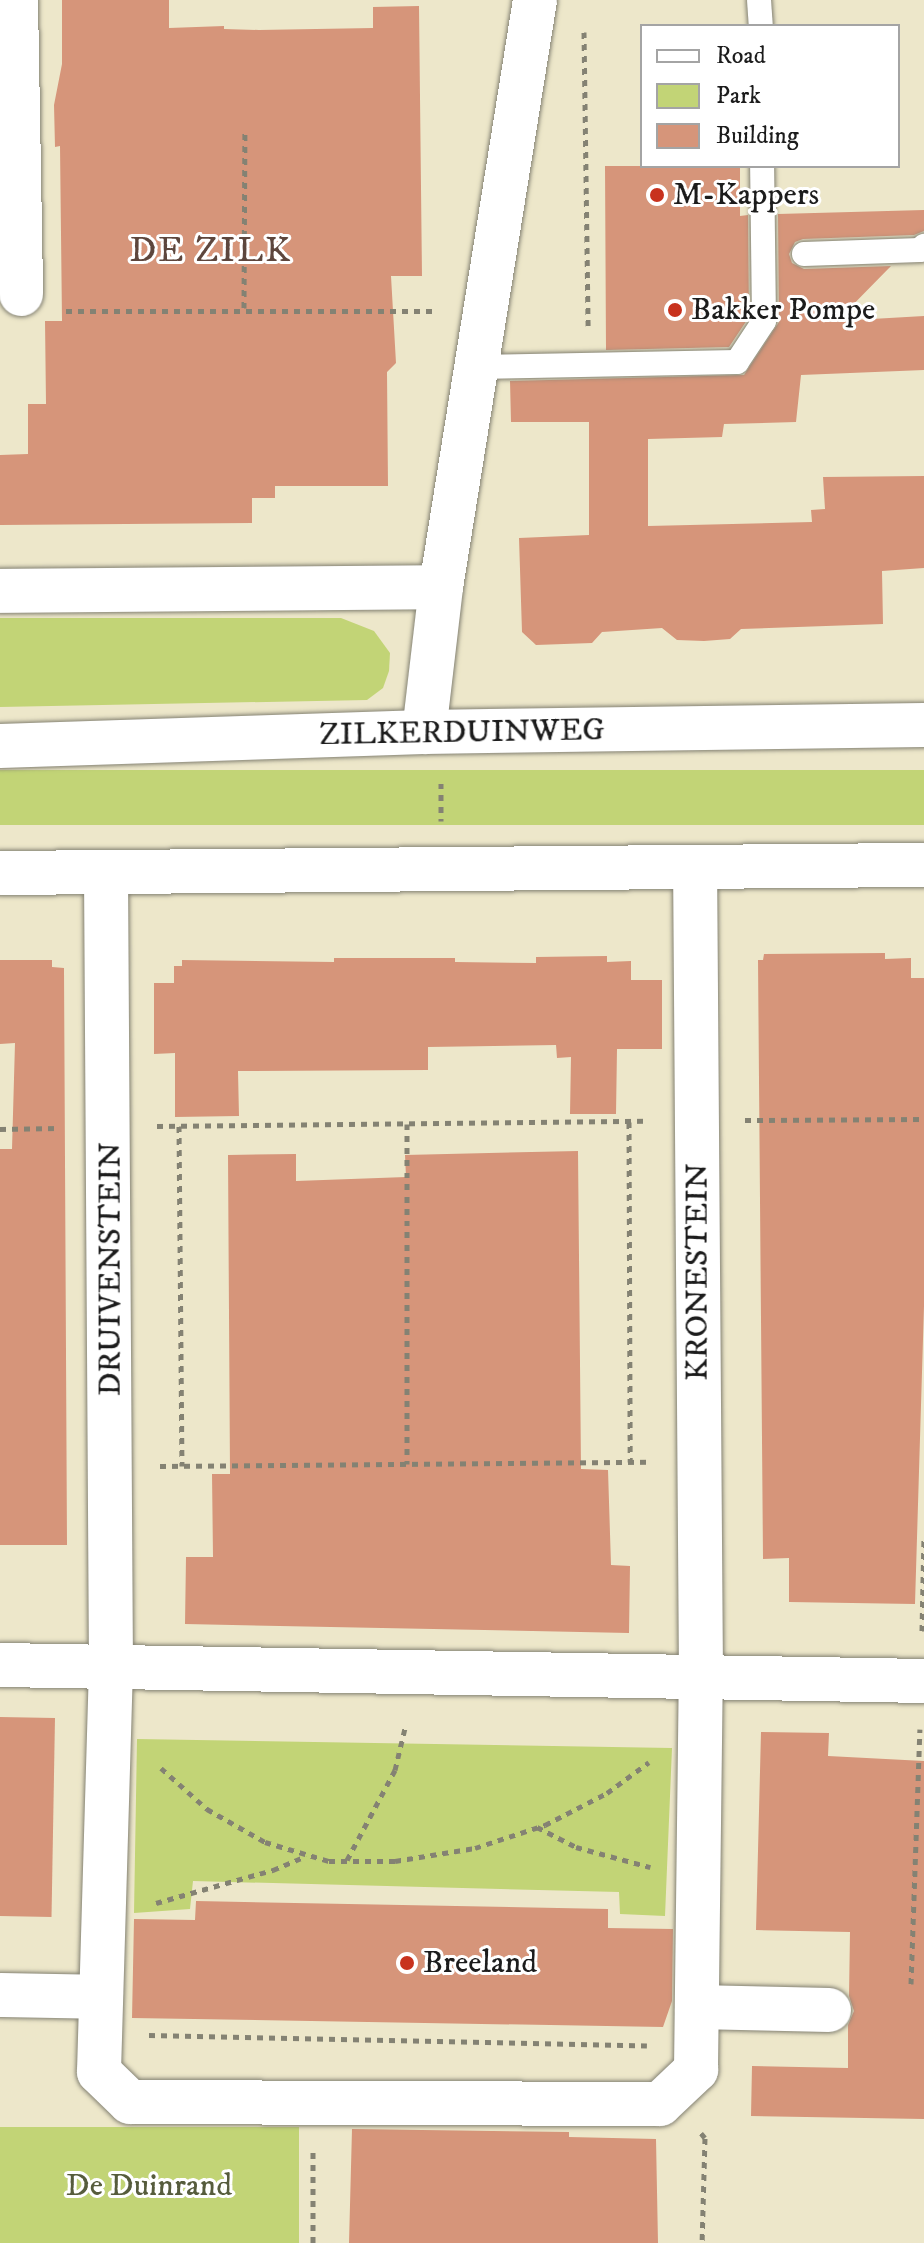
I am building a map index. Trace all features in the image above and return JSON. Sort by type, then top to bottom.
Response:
[{"type":"street","points":[[16,0],[37,303]]},
{"type":"street","points":[[424,732],[441,587],[535,0]]},
{"type":"street","points":[[0,591],[441,587]]},
{"type":"street","name":"ZILKERDUINWEG","points":[[0,746],[424,732],[924,725]]},
{"type":"street","points":[[0,873],[924,865]]},
{"type":"street","name":"KRONESTEIN","points":[[695,867],[701,1693]]},
{"type":"street","name":"DRUIVENSTEIN","points":[[106,872],[110,1126],[111,1667]]},
{"type":"street","points":[[0,1665],[409,1673],[701,1693],[923,1681]]},
{"type":"street","points":[[111,1667],[99,2072],[130,2102],[660,2104],[696,2070],[701,1693]]},
{"type":"street","points":[[0,1995],[100,2015]]},
{"type":"street","points":[[696,2026],[829,2010]]},
{"type":"lane","points":[[759,0],[761,24]]},
{"type":"lane","points":[[477,367],[737,362],[764,321],[762,168]]},
{"type":"lane","points":[[804,254],[920,250],[924,246]]},
{"type":"path","points":[[584,24],[588,364]]},
{"type":"path","points":[[244,308],[245,133]]},
{"type":"path","points":[[37,303],[485,312]]},
{"type":"path","points":[[442,869],[441,778],[454,778]]},
{"type":"path","points":[[0,1129],[924,1119]]},
{"type":"path","points":[[629,1122],[630,1462]]},
{"type":"path","points":[[407,1124],[407,1464]]},
{"type":"path","points":[[179,1126],[182,1466]]},
{"type":"path","points":[[112,1467],[699,1462]]},
{"type":"path","points":[[911,1984],[923,1681],[924,1536]]},
{"type":"path","points":[[346,1861],[395,1770],[406,1730],[409,1673]]},
{"type":"path","points":[[109,1712],[149,1759],[207,1809],[265,1842],[308,1855],[346,1861],[395,1861],[475,1848],[537,1827],[607,1793],[658,1755],[701,1693]]},
{"type":"path","points":[[537,1827],[576,1847],[639,1866],[698,1873]]},
{"type":"path","points":[[104,1914],[205,1891],[308,1855]]},
{"type":"path","points":[[100,2015],[696,2026]]},
{"type":"path","points":[[670,2095],[705,2138],[702,2243]]},
{"type":"path","points":[[313,2102],[313,2243]]},
{"type":"green space","points":[[0,618],[341,618],[374,631],[390,653],[389,671],[383,688],[367,700],[0,707]]},
{"type":"green space","points":[[0,770],[924,770],[924,825],[0,825]]},
{"type":"green space","points":[[137,1739],[672,1748],[665,1916],[620,1914],[619,1892],[193,1881],[190,1909],[134,1913]]},
{"type":"green space","name":"De Duinrand","points":[[0,2127],[299,2127],[299,2243],[0,2243]]},
{"type":"building","points":[[62,0],[169,0],[169,28],[224,26],[224,29],[259,30],[373,28],[373,7],[419,6],[422,276],[391,276],[396,363],[387,372],[388,486],[275,486],[275,498],[252,498],[252,523],[0,525],[0,455],[28,454],[28,404],[46,404],[45,321],[62,321],[60,146],[55,147],[54,105],[62,64]]},
{"type":"building","points":[[605,166],[740,168],[740,216],[748,215],[749,317],[729,347],[606,350]]},
{"type":"building","points":[[924,210],[924,231],[914,235],[803,239],[795,242],[789,254],[792,263],[804,269],[891,266],[837,321],[924,316],[924,370],[801,375],[796,422],[724,424],[722,437],[648,439],[648,526],[812,522],[811,510],[825,509],[823,477],[924,476],[924,568],[882,571],[883,624],[741,629],[730,639],[704,641],[677,640],[662,628],[602,632],[592,643],[536,645],[522,632],[519,538],[589,535],[589,422],[511,422],[510,381],[744,375],[779,322],[778,214]]},
{"type":"building","points":[[885,953],[885,959],[911,958],[911,978],[924,978],[924,1306],[915,1604],[789,1602],[789,1558],[763,1559],[758,960],[763,960],[764,954]]},
{"type":"building","points":[[607,956],[607,962],[631,961],[631,980],[662,980],[662,1049],[617,1049],[616,1114],[570,1114],[571,1057],[557,1058],[556,1045],[428,1047],[428,1070],[238,1071],[239,1116],[175,1117],[175,1053],[154,1054],[154,983],[174,983],[174,966],[182,966],[182,960],[334,962],[334,958],[455,958],[455,962],[536,963],[536,957]]},
{"type":"building","points":[[0,960],[52,960],[52,967],[64,968],[67,1545],[0,1545],[0,1149],[12,1149],[15,1043],[0,1044]]},
{"type":"building","points":[[578,1151],[581,1469],[608,1470],[611,1565],[630,1566],[629,1633],[185,1624],[186,1557],[213,1557],[212,1474],[230,1474],[228,1155],[296,1154],[296,1181],[406,1177],[405,1155]]},
{"type":"building","points":[[0,1717],[55,1718],[52,1917],[0,1916]]},
{"type":"building","points":[[761,1732],[829,1733],[828,1756],[924,1761],[924,2119],[751,2116],[752,2066],[848,2068],[848,2025],[854,2011],[849,1996],[850,1932],[756,1930]]},
{"type":"building","name":"Breeland","points":[[196,1901],[608,1909],[608,1928],[673,1929],[672,2001],[663,2027],[132,2018],[134,1919],[195,1920]]},
{"type":"building","points":[[352,2129],[569,2132],[569,2137],[656,2139],[658,2243],[349,2243]]},
{"type":"place","name":"M-Kappers","points":[[657,195]]},
{"type":"place","name":"Bakker Pompe","points":[[675,310]]},
{"type":"place","name":"Breeland","points":[[407,1963]]},
{"type":"district","name":"DE ZILK","points":[[211,251]]}]
